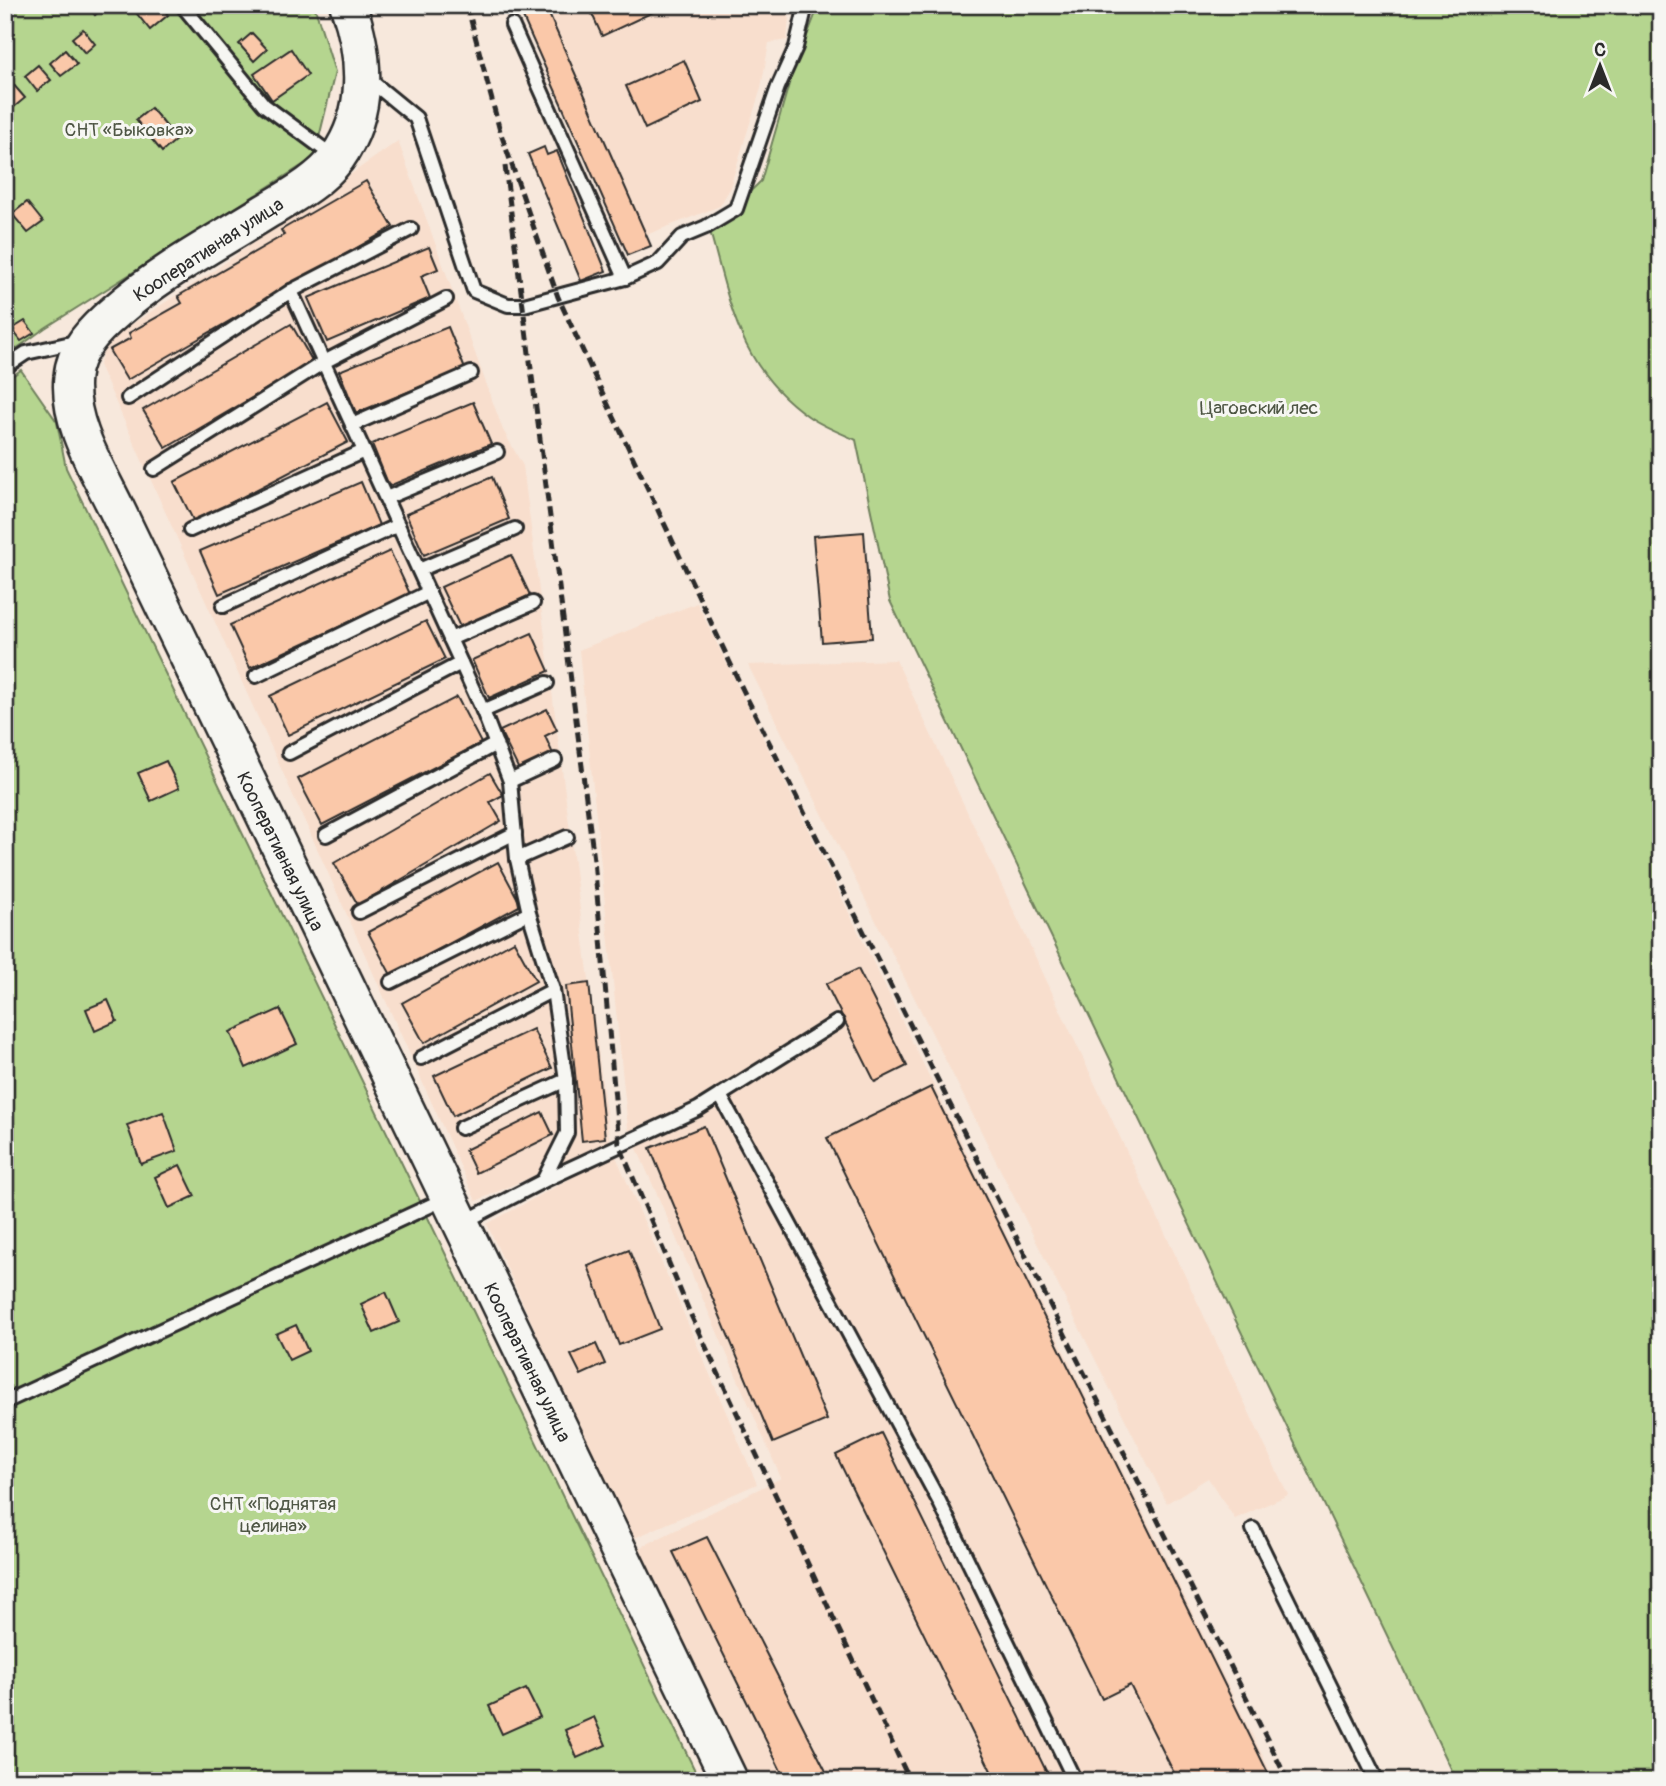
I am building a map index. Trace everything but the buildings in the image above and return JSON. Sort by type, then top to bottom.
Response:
[{"type":"main road","name":"Кооперативная улица","points":[[348,5],[359,35],[363,74],[356,123],[337,159],[306,187],[147,284],[86,339],[72,375],[73,406],[82,435],[730,1781]]},
{"type":"lane","points":[[182,5],[264,106],[337,159]]},
{"type":"lane","points":[[363,74],[416,118],[474,291],[508,304],[524,305],[625,278],[658,263],[682,237],[706,228],[736,209],[778,87],[796,47],[806,5]]},
{"type":"lane","points":[[512,25],[625,278]]},
{"type":"lane","points":[[128,398],[292,291],[411,229]]},
{"type":"lane","points":[[292,291],[483,711],[510,781],[517,859],[529,913],[553,990],[566,1080],[567,1133],[543,1181]]},
{"type":"lane","points":[[154,470],[324,362],[446,299]]},
{"type":"lane","points":[[5,367],[26,353],[86,339]]},
{"type":"lane","points":[[352,425],[471,373]]},
{"type":"lane","points":[[190,530],[364,451]]},
{"type":"lane","points":[[386,499],[497,452]]},
{"type":"lane","points":[[223,606],[398,525]]},
{"type":"lane","points":[[419,570],[515,529]]},
{"type":"lane","points":[[256,676],[429,592]]},
{"type":"lane","points":[[450,639],[533,603]]},
{"type":"lane","points":[[289,753],[461,663]]},
{"type":"lane","points":[[483,711],[547,683]]},
{"type":"lane","points":[[326,835],[496,744]]},
{"type":"lane","points":[[510,781],[555,760]]},
{"type":"lane","points":[[359,912],[515,833]]},
{"type":"lane","points":[[517,859],[567,837]]},
{"type":"lane","points":[[391,982],[529,913]]},
{"type":"lane","points":[[421,1058],[553,990]]},
{"type":"lane","points":[[5,1402],[454,1210],[543,1181],[698,1109],[837,1022]]},
{"type":"lane","points":[[461,1128],[566,1080]]},
{"type":"lane","points":[[720,1095],[939,1502],[1075,1781]]},
{"type":"lane","points":[[1253,1529],[1377,1781]]},
{"type":"shaded area","points":[[545,5],[790,5],[787,40],[769,43],[761,88],[729,190],[720,206],[646,235]]},
{"type":"shaded area","points":[[398,141],[503,430],[523,466],[610,1143],[476,1201],[99,365],[106,341],[209,274]]},
{"type":"shaded area","points":[[697,603],[1275,1781],[747,1781],[635,1550],[781,1478],[628,1128],[579,650]]},
{"type":"shaded area","points":[[896,660],[1288,1495],[1235,1519],[1208,1478],[1167,1503],[748,665]]},
{"type":"shaded area","points":[[615,1154],[757,1484],[630,1540],[487,1224]]},
{"type":"green space","name":"СНТ «Быковка»","points":[[5,5],[314,5],[335,72],[314,158],[45,328],[5,357]]},
{"type":"green space","name":"Цаговский лес","points":[[819,5],[1661,5],[1661,1781],[1457,1781],[890,601],[856,440],[813,420],[785,397],[767,378],[741,334],[710,231],[761,181],[791,77]]},
{"type":"green space","name":"СНТ «Поднятая целина»","points":[[21,370],[57,422],[66,468],[700,1781],[5,1781],[5,381]]},
{"type":"railway","points":[[467,5],[500,131],[558,297],[594,375],[743,690],[1288,1781]]},
{"type":"railway","points":[[505,166],[594,860],[619,1144],[689,1311],[910,1781]]}]
